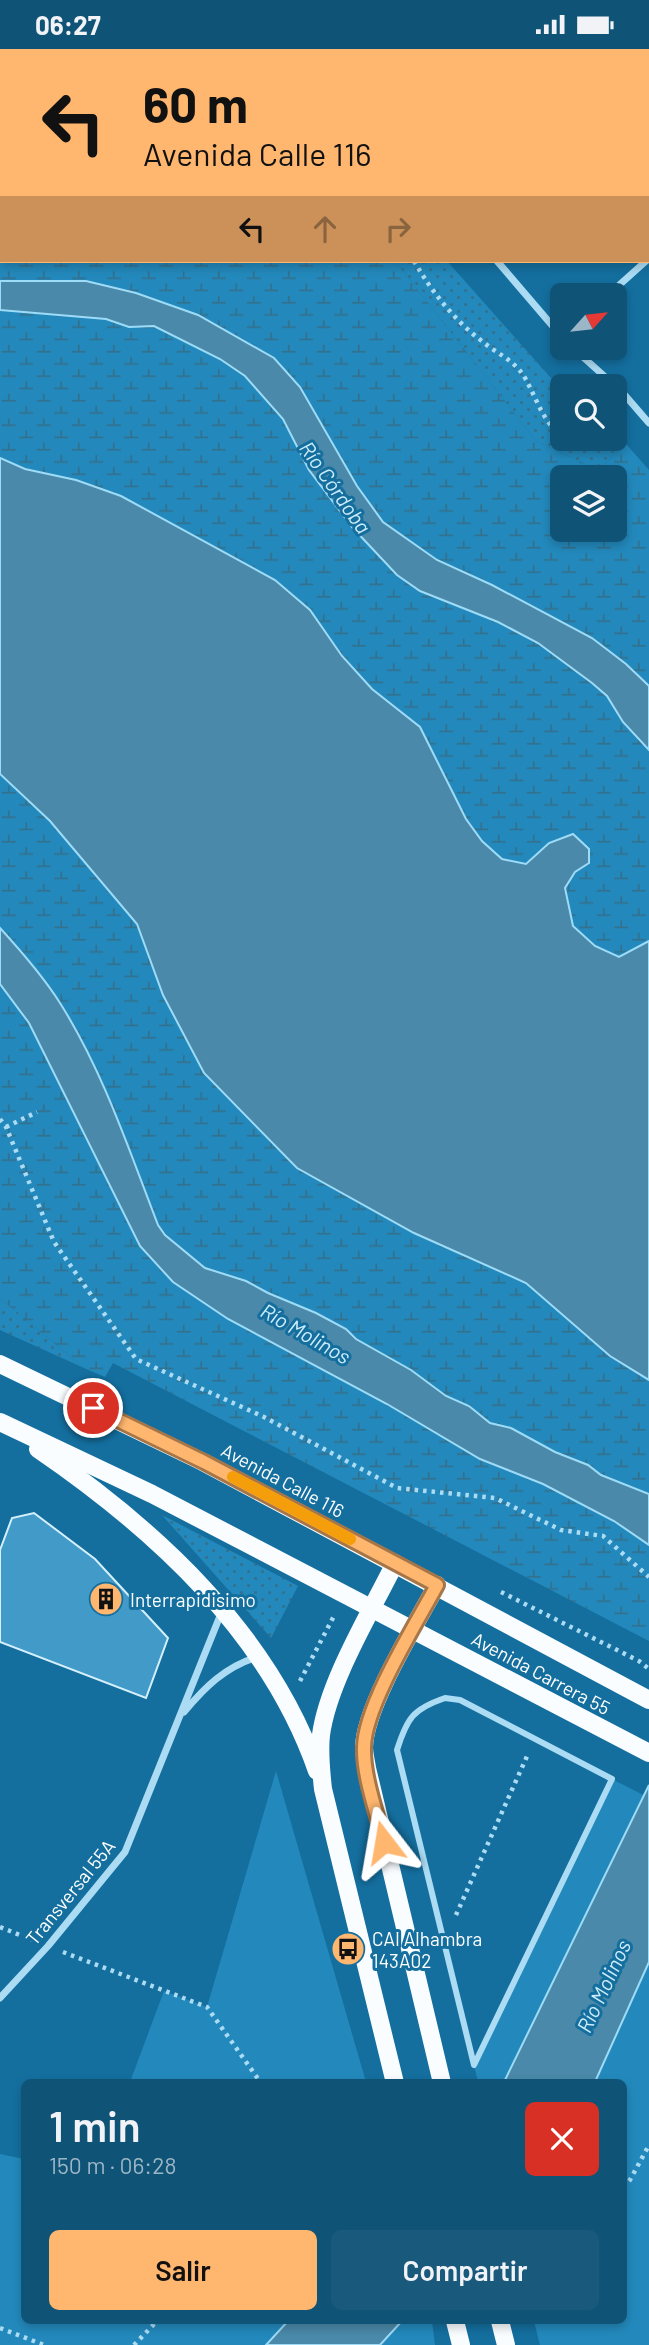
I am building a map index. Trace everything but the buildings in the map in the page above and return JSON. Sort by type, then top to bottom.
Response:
[{"type":"main road","name":"Avenida Calle 116","points":[[0,1364],[204,1462],[437,1585]]},
{"type":"main road","points":[[0,1423],[152,1494],[413,1630]]},
{"type":"main road","points":[[0,1423],[88,1483],[174,1559],[222,1610],[259,1657],[289,1703],[323,1789],[394,2079]]},
{"type":"main road","points":[[323,1789],[321,1734],[328,1706],[337,1681],[395,1563]]},
{"type":"main road","points":[[437,1585],[375,1703],[364,1747],[441,2079]]},
{"type":"main road","name":"Avenida Carrera 55","points":[[437,1585],[649,1700]]},
{"type":"main road","name":"Avenida Carrera 55","points":[[413,1630],[649,1752]]},
{"type":"main road","points":[[456,2324],[461,2345]]},
{"type":"main road","points":[[501,2324],[506,2345]]},
{"type":"street","points":[[499,263],[550,323]]},
{"type":"street","points":[[622,283],[645,263]]},
{"type":"street","points":[[587,361],[649,423]]},
{"type":"street","name":"Transversal 55A","points":[[0,1998],[48,1946],[125,1852],[222,1610]]},
{"type":"street","name":"Transversal 55A","points":[[180,1718],[217,1676],[243,1661],[259,1657]]},
{"type":"street","points":[[445,1697],[460,1700],[535,1738],[612,1779],[474,2065],[397,1750],[404,1728],[414,1712],[445,1697]]},
{"type":"path","points":[[415,263],[424,280],[451,312],[484,343],[519,369],[530,384],[550,424]]},
{"type":"path","points":[[6,1127],[37,1112]]},
{"type":"path","points":[[0,1119],[6,1127],[54,1242],[136,1359],[264,1417],[397,1488],[495,1499],[561,1530],[603,1536],[649,1577]]},
{"type":"path","points":[[490,1586],[639,1661],[649,1669]]},
{"type":"path","points":[[289,1703],[345,1595]]},
{"type":"path","points":[[444,1942],[535,1738]]},
{"type":"path","points":[[0,1927],[207,2007],[258,2079]]},
{"type":"path","points":[[627,2183],[649,2145]]},
{"type":"path","points":[[134,2345],[154,2324]]},
{"type":"path","points":[[0,2328],[44,2345]]},
{"type":"green space","points":[[0,263],[397,263],[536,441],[550,448],[550,451],[557,451],[587,465],[550,465],[550,542],[627,542],[627,465],[603,465],[618,451],[627,451],[627,445],[649,470],[649,686],[626,664],[460,569],[437,560],[383,522],[357,486],[300,387],[274,358],[198,315],[63,280],[0,281]]},
{"type":"green space","points":[[397,263],[449,263],[550,377],[550,448],[536,441]]},
{"type":"green space","points":[[0,310],[106,319],[129,327],[154,326],[220,359],[245,376],[283,419],[321,486],[352,527],[397,575],[420,591],[498,622],[538,643],[607,696],[623,722],[649,750],[649,941],[619,957],[595,946],[573,926],[565,888],[575,872],[589,863],[589,848],[549,843],[526,864],[502,859],[482,841],[466,819],[420,727],[372,689],[342,656],[76,480],[25,469],[0,458]]},
{"type":"green space","points":[[557,451],[618,451],[603,465],[587,465]]},
{"type":"green space","points":[[0,774],[50,821],[138,924],[163,995],[204,1073],[297,1168],[414,1233],[526,1283],[610,1356],[649,1380],[649,1641],[113,1363],[105,1377],[84,1368],[0,1298]]},
{"type":"green space","points":[[0,1298],[84,1368],[0,1330]]},
{"type":"green space","points":[[162,1515],[298,1586],[271,1638]]},
{"type":"green space","points":[[276,1771],[365,2079],[131,2079],[164,1991],[207,2007]]},
{"type":"green space","points":[[612,1779],[649,1798],[649,2345],[540,2345],[535,2324],[627,2324],[627,2079],[477,2079],[474,2065]]},
{"type":"green space","points":[[0,2154],[21,2158],[21,2324],[432,2324],[435,2345],[0,2345]]},
{"type":"water","name":"Río Córdoba","points":[[0,281],[86,281],[136,293],[198,315],[274,358],[300,387],[357,486],[383,522],[437,560],[492,585],[592,638],[649,686],[649,750],[623,722],[607,696],[538,643],[498,622],[420,591],[397,575],[352,527],[309,470],[283,419],[245,376],[220,359],[154,326],[129,327],[106,319],[0,310]]},
{"type":"water","points":[[0,458],[25,469],[76,480],[121,496],[275,580],[310,610],[342,656],[372,689],[420,727],[466,819],[482,841],[502,859],[526,864],[549,843],[573,834],[589,849],[589,863],[575,872],[565,888],[573,926],[595,946],[619,957],[649,941],[649,1380],[610,1356],[526,1283],[414,1233],[297,1168],[204,1073],[163,995],[137,924],[50,821],[0,774]]},
{"type":"water","name":"Río Molinos","points":[[0,928],[46,983],[75,1029],[102,1083],[158,1225],[165,1235],[205,1268],[246,1281],[346,1329],[356,1339],[411,1370],[446,1396],[469,1406],[490,1423],[511,1428],[555,1452],[588,1465],[601,1475],[649,1494],[649,1545],[614,1521],[543,1484],[480,1459],[387,1404],[228,1319],[173,1282],[140,1246],[29,1023],[0,984]]},
{"type":"water","name":"Río Molinos","points":[[649,1785],[649,1962],[596,2079],[505,2079]]},
{"type":"water","points":[[285,2324],[399,2324],[380,2345],[266,2345]]},
{"type":"slow traffic","points":[[233,1477],[350,1539]]},
{"type":"place","name":"Interrapidisimo","points":[[106,1599]]},
{"type":"place","name":"CAI Alhambra 143A02","points":[[348,1949]]},
{"type":"route","points":[[93,1408],[204,1462],[437,1585],[375,1703],[367,1729],[364,1747],[367,1768],[384,1842]]}]
